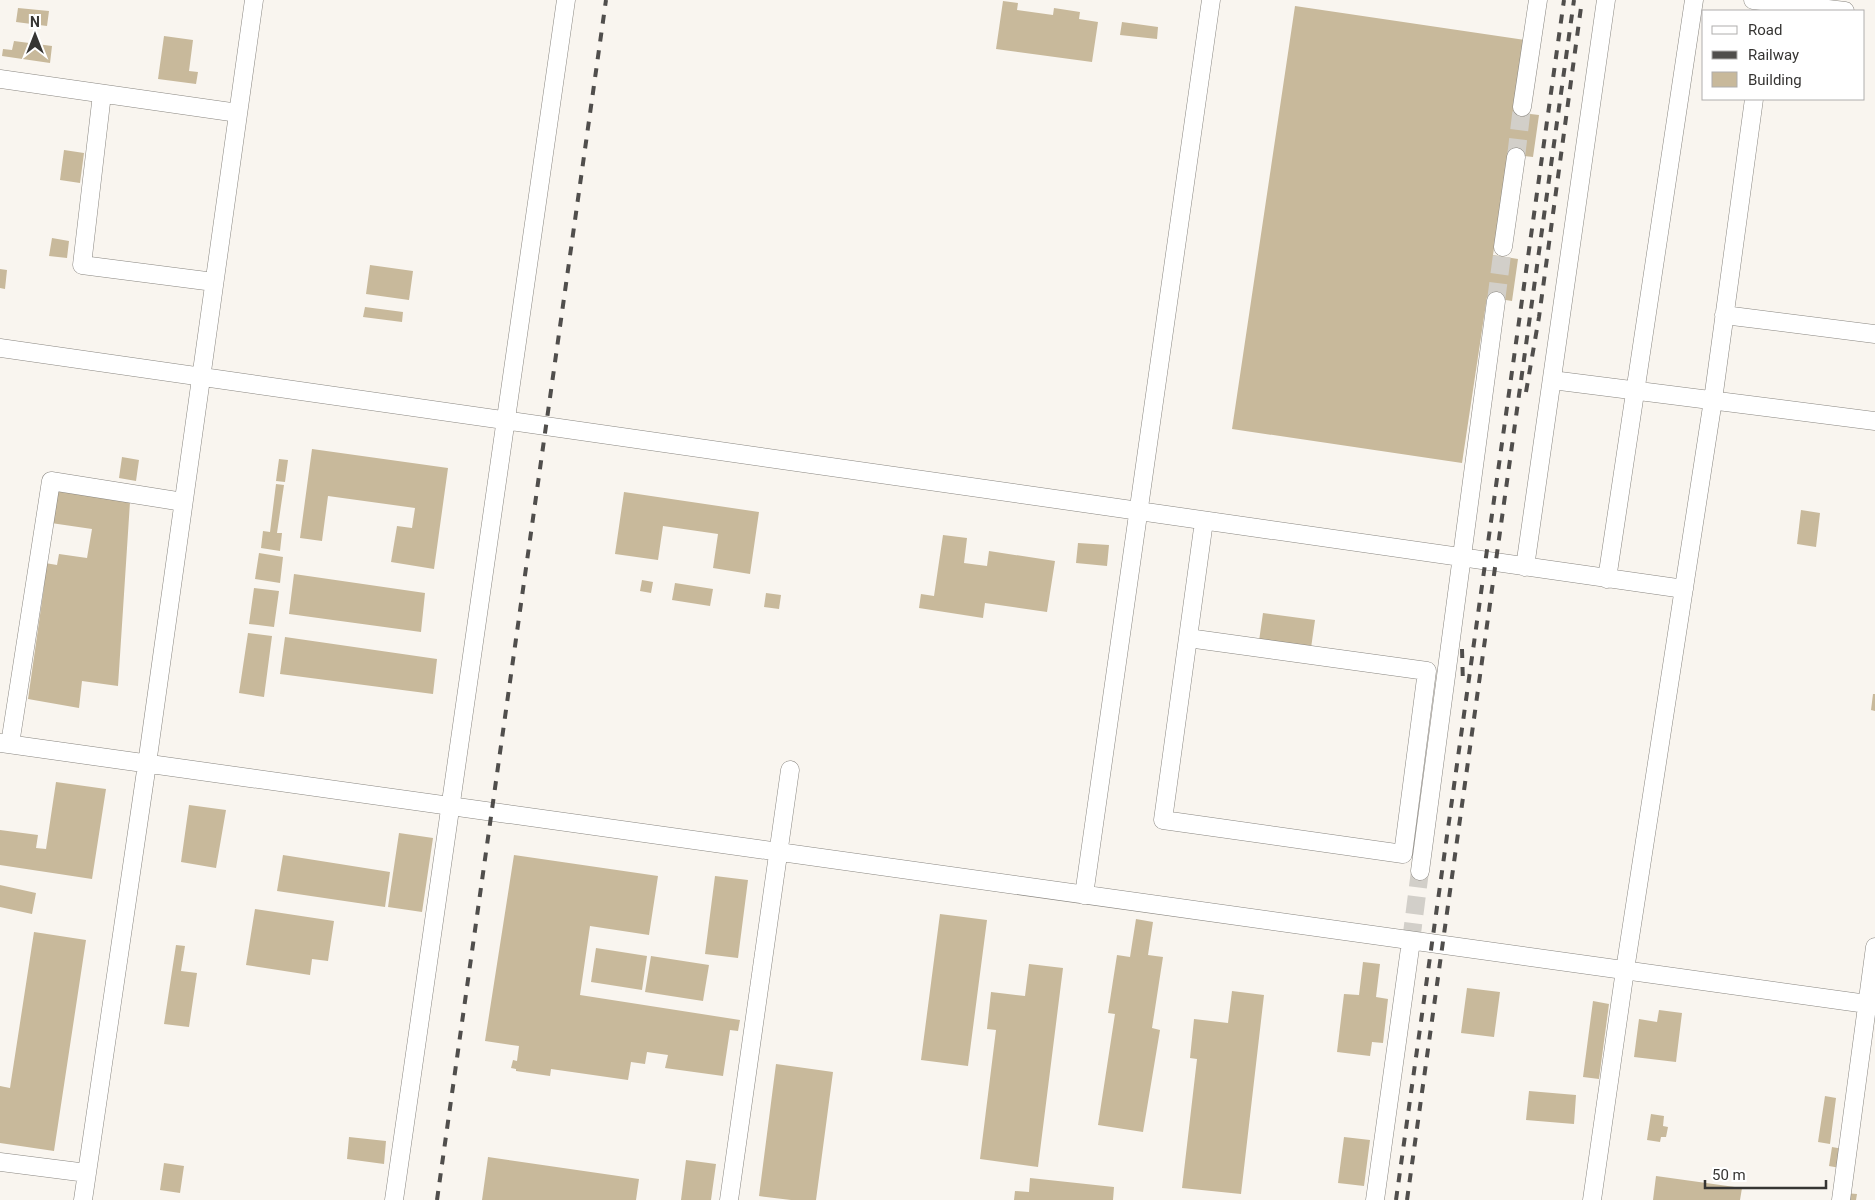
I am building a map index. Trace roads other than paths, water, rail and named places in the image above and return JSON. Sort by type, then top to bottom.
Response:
[{"type":"lane","points":[[82,1200],[147,764],[254,0]]},
{"type":"lane","points":[[394,1200],[566,0]]},
{"type":"lane","points":[[1084,895],[1211,0]]},
{"type":"lane","points":[[1522,107],[1538,0]]},
{"type":"lane","points":[[1525,567],[1606,0]]},
{"type":"lane","points":[[1607,579],[1694,0]]},
{"type":"lane","points":[[1764,3],[1835,10]]},
{"type":"lane","points":[[0,79],[238,113]]},
{"type":"lane","points":[[102,94],[82,265],[214,282]]},
{"type":"lane","points":[[1592,1200],[1625,970],[1713,400],[1754,100]]},
{"type":"lane","points":[[1503,247],[1516,157]]},
{"type":"lane","points":[[1420,871],[1496,302]]},
{"type":"lane","points":[[1724,315],[1875,334]]},
{"type":"lane","points":[[0,348],[1684,589]]},
{"type":"lane","points":[[1552,380],[1875,421]]},
{"type":"lane","points":[[183,502],[51,481],[5,744],[1867,1004]]},
{"type":"lane","points":[[1188,638],[1427,672],[1403,854],[1163,820],[1204,521]]},
{"type":"lane","points":[[728,1200],[790,770]]},
{"type":"lane","points":[[1375,1200],[1411,940]]},
{"type":"lane","points":[[1841,1200],[1875,947]]},
{"type":"lane","points":[[0,1162],[86,1173]]},
{"type":"tunnel","points":[[1516,157],[1522,107]]},
{"type":"tunnel","points":[[1496,301],[1503,247]]},
{"type":"tunnel","points":[[1411,941],[1420,871]]},
{"type":"railway","points":[[437,1200],[606,0]]},
{"type":"railway","points":[[1396,1200],[1564,0]]},
{"type":"railway","points":[[1407,1200],[1574,0]]},
{"type":"railway","points":[[1526,392],[1539,317],[1582,0]]},
{"type":"railway","points":[[1462,649],[1463,685]]}]
